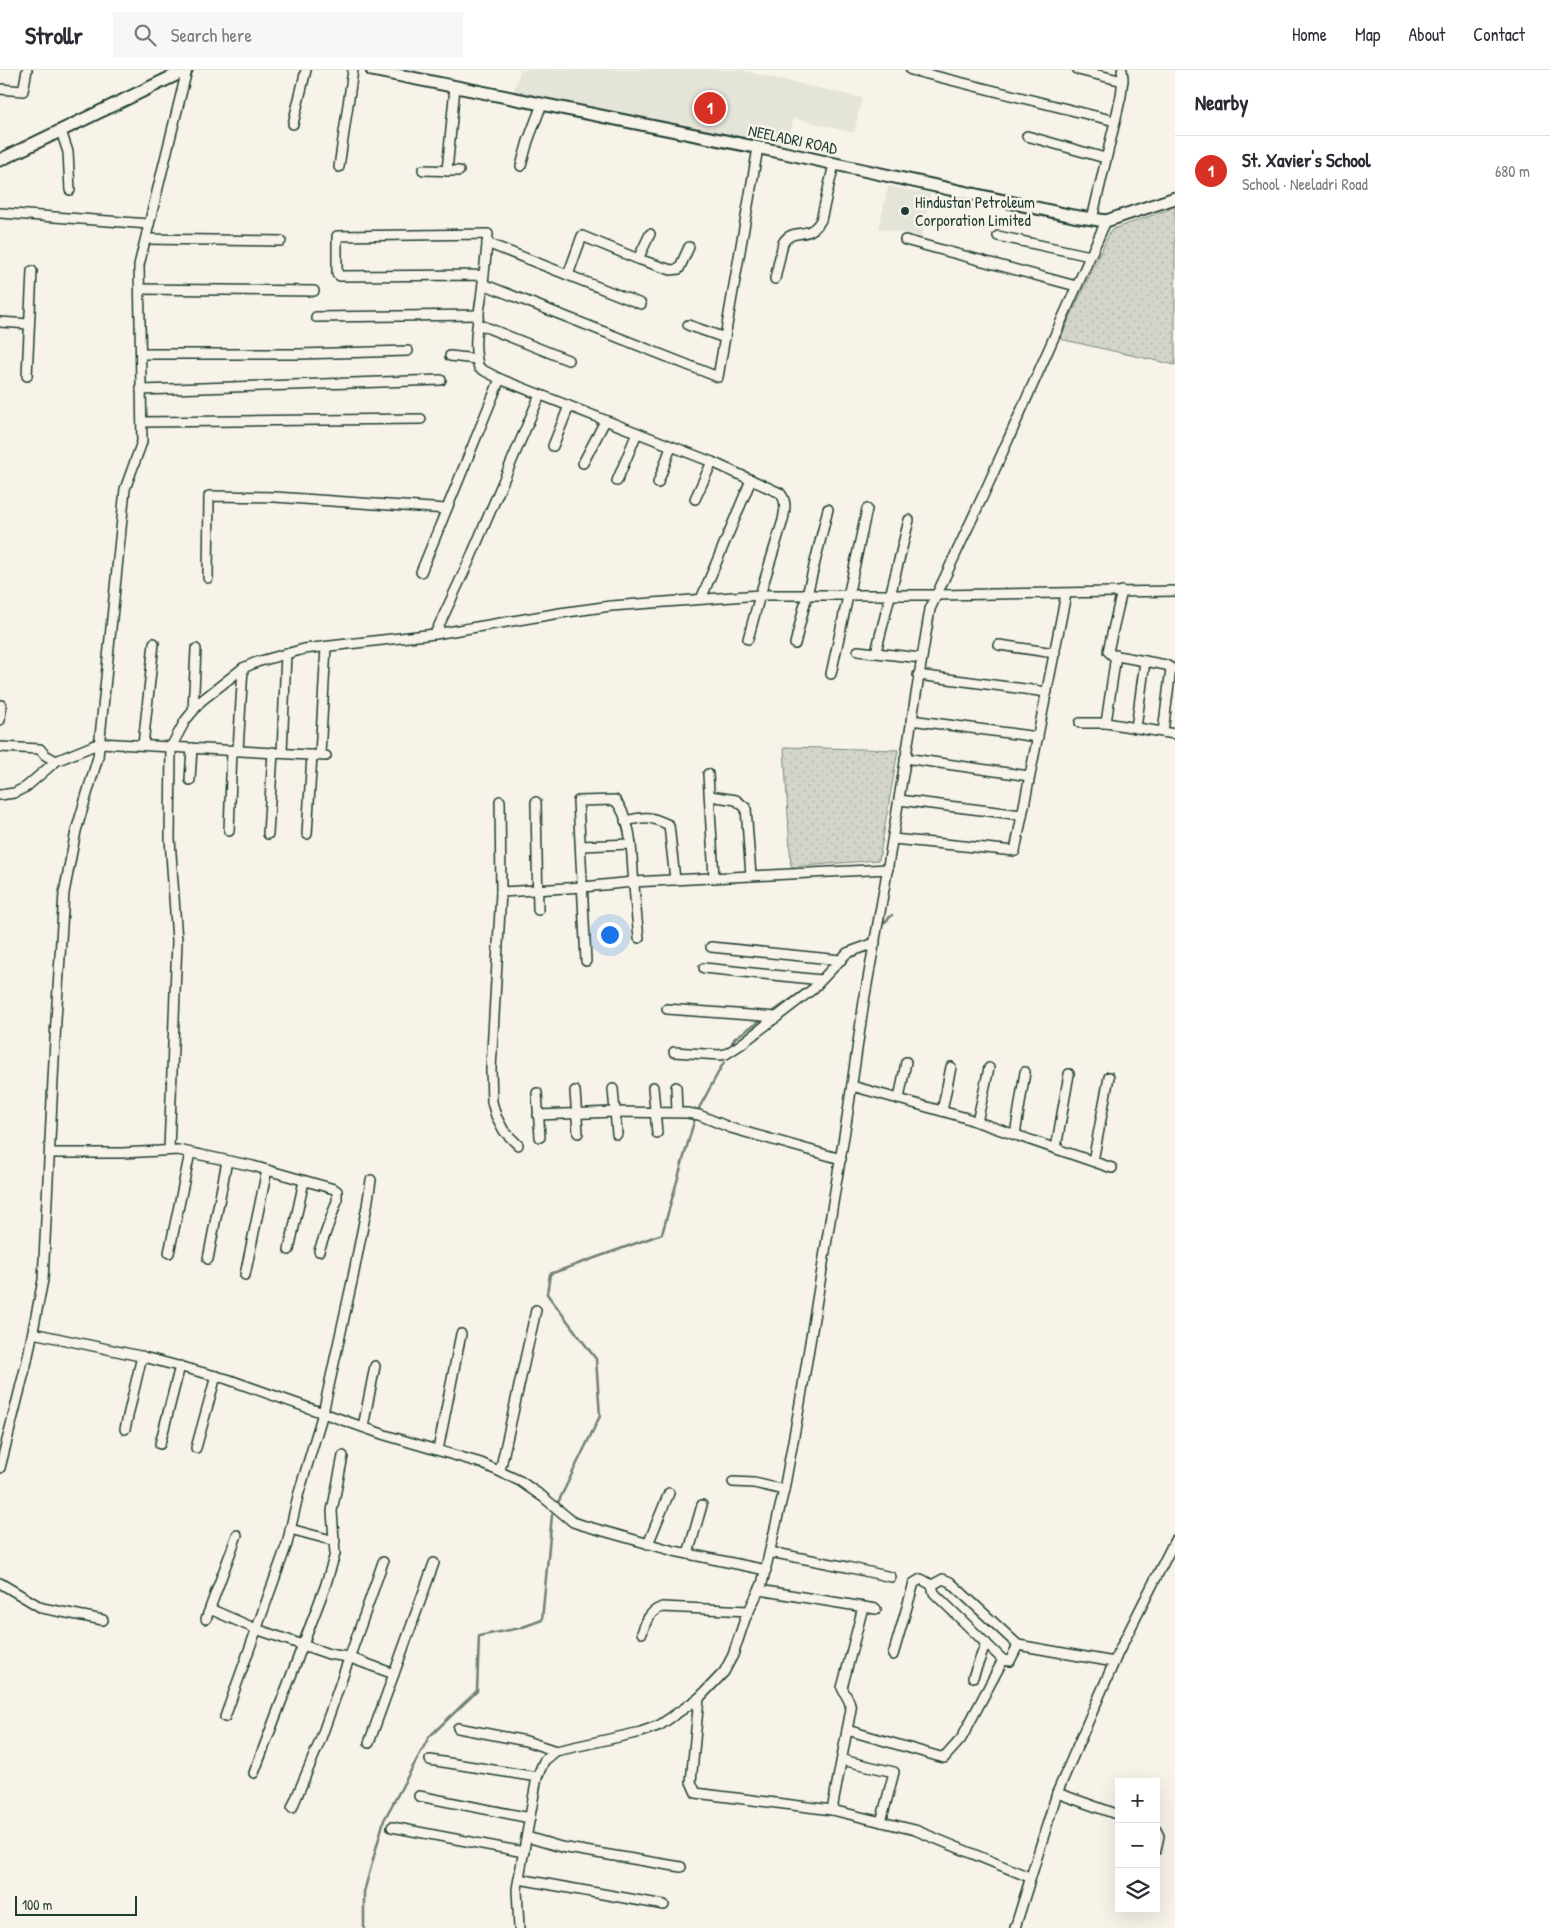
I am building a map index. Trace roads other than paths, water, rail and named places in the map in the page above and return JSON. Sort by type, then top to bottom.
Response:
[{"type":"main road","points":[[0,160],[186,70]]},
{"type":"main road","name":"NEELADRI ROAD","points":[[372,70],[758,148],[1073,216],[1106,221],[1175,198]]},
{"type":"street","points":[[0,89],[23,91],[27,70]]},
{"type":"street","points":[[0,1468],[33,1333],[43,1280],[64,893],[76,831],[98,757],[125,488],[142,442],[139,265],[186,70]]},
{"type":"street","points":[[293,124],[306,70]]},
{"type":"street","points":[[339,168],[353,70]]},
{"type":"street","points":[[911,70],[1115,121]]},
{"type":"street","points":[[1078,70],[1123,82]]},
{"type":"street","points":[[1092,219],[1123,82],[1122,70]]},
{"type":"street","points":[[447,171],[455,87]]},
{"type":"street","points":[[521,166],[542,104]]},
{"type":"street","points":[[61,131],[68,152],[70,190]]},
{"type":"street","points":[[1027,136],[1106,158]]},
{"type":"street","points":[[748,639],[784,520],[786,508],[780,493],[712,462],[500,379],[479,368],[476,359],[478,320],[483,280],[488,234],[337,236],[337,274],[340,276],[483,280],[718,377],[758,148]]},
{"type":"street","points":[[775,279],[783,243],[786,238],[790,234],[811,231],[816,228],[820,220],[834,164]]},
{"type":"street","points":[[423,170],[459,171]]},
{"type":"street","points":[[0,213],[149,224]]},
{"type":"street","points":[[519,1928],[517,1889],[537,1777],[544,1761],[556,1751],[647,1730],[670,1719],[700,1698],[724,1672],[733,1655],[766,1570],[784,1490],[930,609],[1106,221]]},
{"type":"street","points":[[638,260],[650,234]]},
{"type":"street","points":[[568,275],[582,236],[638,260],[671,270],[679,268],[689,247]]},
{"type":"street","points":[[998,236],[1090,256]]},
{"type":"street","points":[[146,239],[281,241]]},
{"type":"street","points":[[905,240],[1076,286]]},
{"type":"street","points":[[487,243],[641,304]]},
{"type":"street","points":[[27,376],[32,271]]},
{"type":"street","points":[[140,288],[314,291]]},
{"type":"street","points":[[316,317],[478,320],[568,360]]},
{"type":"street","points":[[0,322],[29,324]]},
{"type":"street","points":[[688,325],[725,338]]},
{"type":"street","points":[[141,354],[299,354],[408,351]]},
{"type":"street","points":[[450,356],[476,359]]},
{"type":"street","points":[[421,572],[500,379]]},
{"type":"street","points":[[141,390],[441,380]]},
{"type":"street","points":[[435,634],[470,559],[540,395]]},
{"type":"street","points":[[553,446],[569,406]]},
{"type":"street","points":[[142,422],[421,419]]},
{"type":"street","points":[[583,463],[605,421]]},
{"type":"street","points":[[617,481],[637,433]]},
{"type":"street","points":[[658,483],[671,447]]},
{"type":"street","points":[[695,499],[712,462]]},
{"type":"street","points":[[701,599],[751,480]]},
{"type":"street","points":[[208,578],[209,496],[275,497],[446,508]]},
{"type":"street","points":[[795,644],[828,509]]},
{"type":"street","points":[[831,674],[867,509]]},
{"type":"street","points":[[876,652],[909,520]]},
{"type":"street","points":[[1122,591],[1108,648],[1110,654],[1166,665],[1172,668],[1164,732]]},
{"type":"street","points":[[169,1150],[177,941],[170,839],[171,747],[185,721],[193,711],[212,692],[243,668],[257,662],[304,649],[435,634],[611,606],[760,595],[1066,594],[1175,591]]},
{"type":"street","points":[[893,838],[1015,851],[1066,594]]},
{"type":"street","points":[[143,745],[154,643]]},
{"type":"street","points":[[999,645],[1054,654]]},
{"type":"street","points":[[307,834],[319,755],[326,647]]},
{"type":"street","points":[[193,711],[196,649]]},
{"type":"street","points":[[858,651],[921,658]]},
{"type":"street","points":[[268,834],[286,654]]},
{"type":"street","points":[[1106,723],[1116,655]]},
{"type":"street","points":[[1136,728],[1145,661]]},
{"type":"street","points":[[229,831],[243,668]]},
{"type":"street","points":[[918,674],[1047,692]]},
{"type":"street","points":[[0,720],[1,705]]},
{"type":"street","points":[[911,720],[1038,737]]},
{"type":"street","points":[[1080,723],[1106,723],[1175,734]]},
{"type":"street","points":[[0,795],[14,793],[26,788],[56,761],[100,744],[319,755]]},
{"type":"street","points":[[0,748],[40,749],[45,755],[56,761]]},
{"type":"street","points":[[190,780],[192,748]]},
{"type":"street","points":[[905,758],[1030,776]]},
{"type":"street","points":[[708,774],[714,878]]},
{"type":"street","points":[[710,796],[736,800],[746,808],[751,876]]},
{"type":"street","points":[[586,961],[578,802],[615,800],[623,810],[631,844],[639,938]]},
{"type":"street","points":[[899,800],[1022,816]]},
{"type":"street","points":[[500,801],[501,892],[491,1069],[492,1102],[496,1116],[504,1131],[518,1145]]},
{"type":"street","points":[[536,802],[538,910]]},
{"type":"street","points":[[625,821],[642,817],[654,818],[669,825],[675,880]]},
{"type":"street","points":[[581,846],[631,844]]},
{"type":"street","points":[[501,892],[583,888],[633,882],[888,869]]},
{"type":"street","points":[[674,1052],[726,1054],[813,989],[819,980],[847,953],[853,949],[875,943]]},
{"type":"street","points":[[711,947],[840,961]]},
{"type":"street","points":[[704,968],[819,980]]},
{"type":"street","points":[[667,1008],[777,1017]]},
{"type":"street","points":[[898,1099],[906,1062]]},
{"type":"street","points":[[942,1111],[951,1068]]},
{"type":"street","points":[[977,1122],[989,1068]]},
{"type":"street","points":[[1016,1135],[1025,1072]]},
{"type":"street","points":[[1056,1148],[1069,1074]]},
{"type":"street","points":[[1093,1161],[1109,1077]]},
{"type":"street","points":[[852,1086],[977,1122],[1112,1168]]},
{"type":"street","points":[[653,1087],[657,1133]]},
{"type":"street","points":[[676,1087],[677,1112]]},
{"type":"street","points":[[613,1089],[617,1134]]},
{"type":"street","points":[[575,1091],[578,1133]]},
{"type":"street","points":[[537,1093],[540,1137]]},
{"type":"street","points":[[538,1115],[677,1112],[699,1115],[730,1128],[840,1160]]},
{"type":"street","points":[[50,1153],[122,1153],[169,1150],[267,1170],[328,1186],[337,1191],[337,1201],[319,1251]]},
{"type":"street","points":[[169,1253],[190,1153]]},
{"type":"street","points":[[208,1259],[227,1161]]},
{"type":"street","points":[[245,1275],[267,1170]]},
{"type":"street","points":[[289,1250],[304,1180]]},
{"type":"street","points":[[225,1717],[280,1563],[323,1413],[353,1277],[371,1180]]},
{"type":"street","points":[[500,1471],[536,1310]]},
{"type":"street","points":[[33,1333],[142,1356],[216,1376],[363,1427],[481,1463],[520,1481],[551,1503],[568,1518],[582,1525],[688,1554],[766,1570]]},
{"type":"street","points":[[438,1450],[461,1334]]},
{"type":"street","points":[[125,1429],[142,1356]]},
{"type":"street","points":[[160,1444],[180,1366]]},
{"type":"street","points":[[363,1427],[375,1366]]},
{"type":"street","points":[[196,1448],[216,1376]]},
{"type":"street","points":[[254,1773],[325,1587],[335,1554],[332,1511],[343,1456]]},
{"type":"street","points":[[733,1482],[754,1483],[784,1490]]},
{"type":"street","points":[[648,1544],[669,1494]]},
{"type":"street","points":[[688,1554],[702,1505]]},
{"type":"street","points":[[290,1529],[335,1541]]},
{"type":"street","points":[[206,1619],[237,1535]]},
{"type":"street","points":[[1015,1928],[1029,1877],[1057,1793],[1114,1662],[1175,1540]]},
{"type":"street","points":[[770,1552],[891,1577]]},
{"type":"street","points":[[292,1808],[320,1741],[383,1562]]},
{"type":"street","points":[[369,1742],[434,1563]]},
{"type":"street","points":[[893,1655],[914,1583],[921,1579],[932,1585],[934,1593],[1003,1660],[1010,1661],[1018,1645]]},
{"type":"street","points":[[932,1585],[943,1579],[950,1582],[1018,1645],[1114,1662]]},
{"type":"street","points":[[0,1583],[42,1608],[103,1620]]},
{"type":"street","points":[[759,1590],[876,1609]]},
{"type":"street","points":[[642,1633],[647,1619],[655,1610],[662,1607],[749,1611]]},
{"type":"street","points":[[832,1810],[851,1709],[849,1700],[842,1688],[864,1607]]},
{"type":"street","points":[[210,1609],[256,1629],[338,1656],[348,1657],[394,1674]]},
{"type":"street","points":[[973,1677],[986,1643]]},
{"type":"street","points":[[848,1730],[944,1758],[961,1739],[1003,1660]]},
{"type":"street","points":[[700,1698],[691,1782],[696,1793],[832,1810],[915,1830],[1029,1877]]},
{"type":"street","points":[[458,1728],[526,1741],[556,1751]]},
{"type":"street","points":[[430,1760],[537,1777]]},
{"type":"street","points":[[842,1760],[894,1772],[881,1822]]},
{"type":"street","points":[[1057,1793],[1115,1814]]},
{"type":"street","points":[[419,1796],[530,1818]]},
{"type":"street","points":[[392,1827],[524,1852]]},
{"type":"street","points":[[527,1837],[561,1847],[681,1867]]},
{"type":"street","points":[[519,1879],[664,1905]]},
{"type":"waterway","points":[[884,923],[892,915]]},
{"type":"waterway","points":[[843,964],[852,955]]},
{"type":"waterway","points":[[774,1011],[807,988]]},
{"type":"waterway","points":[[732,1043],[735,1038],[758,1022]]},
{"type":"waterway","points":[[698,1110],[724,1062]]},
{"type":"waterway","points":[[364,1928],[364,1892],[384,1820],[429,1737],[477,1691],[479,1636],[520,1628],[542,1620],[552,1515],[600,1416],[596,1359],[547,1294],[550,1274],[662,1234],[695,1118]]},
{"type":"place","name":"St. Xavier's School","points":[[710,108]]},
{"type":"place","name":"Hindustan Petroleum Corporation Limited","points":[[905,211]]}]
